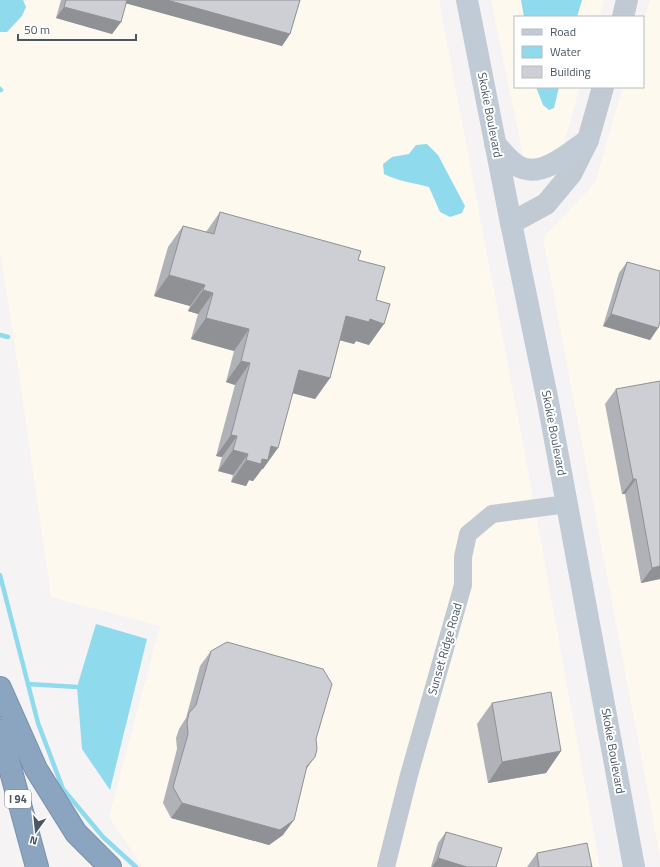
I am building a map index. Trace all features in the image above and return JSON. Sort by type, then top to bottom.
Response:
[{"type":"highway","points":[[0,688],[36,769],[76,833],[110,867]]},
{"type":"highway","name":"I 94","points":[[0,731],[37,867]]},
{"type":"main road","name":"Skokie Boulevard","points":[[467,0],[548,402],[634,867]]},
{"type":"main road","points":[[495,144],[514,164],[520,168],[539,170],[567,155],[588,140]]},
{"type":"street","points":[[623,16],[628,0]]},
{"type":"street","points":[[511,223],[546,204],[571,174],[588,140],[603,88]]},
{"type":"street","name":"Sunset Ridge Road","points":[[386,867],[409,775],[463,584],[463,557],[468,534],[492,514],[567,504]]},
{"type":"shaded area","points":[[0,0],[439,0],[530,481],[600,867],[143,867],[109,817],[160,626],[51,597],[0,252]]},
{"type":"shaded area","points":[[491,0],[604,0],[599,16],[514,16],[514,88],[580,88],[562,150],[525,166]]},
{"type":"shaded area","points":[[650,0],[660,0],[660,856],[543,238],[595,183],[623,88],[644,88],[644,19]]},
{"type":"water","points":[[0,0],[23,0],[26,7],[22,16],[7,32],[0,32]]},
{"type":"water","points":[[521,0],[582,0],[577,16],[524,16]]},
{"type":"water","points":[[536,88],[559,88],[554,108],[549,110],[543,105]]},
{"type":"water","points":[[427,144],[438,155],[465,206],[462,213],[450,217],[440,212],[429,187],[400,180],[384,174],[383,164],[392,157],[409,154],[416,145]]},
{"type":"water","points":[[96,624],[147,639],[110,790],[82,749],[77,687]]},
{"type":"building","points":[[66,0],[127,0],[121,22],[64,7]]},
{"type":"building","points":[[167,0],[300,0],[290,34]]},
{"type":"building","points":[[220,212],[361,251],[358,260],[385,267],[376,300],[390,304],[384,324],[370,319],[369,322],[346,316],[330,378],[299,370],[278,448],[271,446],[268,460],[262,459],[261,464],[246,460],[248,454],[233,450],[237,436],[231,435],[250,363],[241,361],[249,329],[206,318],[213,293],[203,290],[205,285],[169,275],[183,226],[214,234]]},
{"type":"building","points":[[627,262],[660,271],[660,322],[658,328],[611,314]]},
{"type":"building","points":[[660,381],[660,566],[652,568],[636,479],[633,479],[616,389]]},
{"type":"building","points":[[227,642],[323,669],[332,684],[316,739],[317,749],[315,757],[307,766],[294,820],[280,830],[182,803],[173,787],[188,734],[187,722],[189,713],[196,705],[211,651]]},
{"type":"building","points":[[551,692],[561,751],[502,762],[492,703]]},
{"type":"building","points":[[446,832],[502,848],[496,867],[467,867],[438,858]]},
{"type":"building","points":[[587,843],[592,867],[539,867],[537,853]]},
{"type":"waterway","points":[[0,335],[8,337]]},
{"type":"waterway","points":[[0,575],[38,723],[63,789],[103,837],[136,867]]},
{"type":"waterway","points":[[28,684],[77,687]]}]
